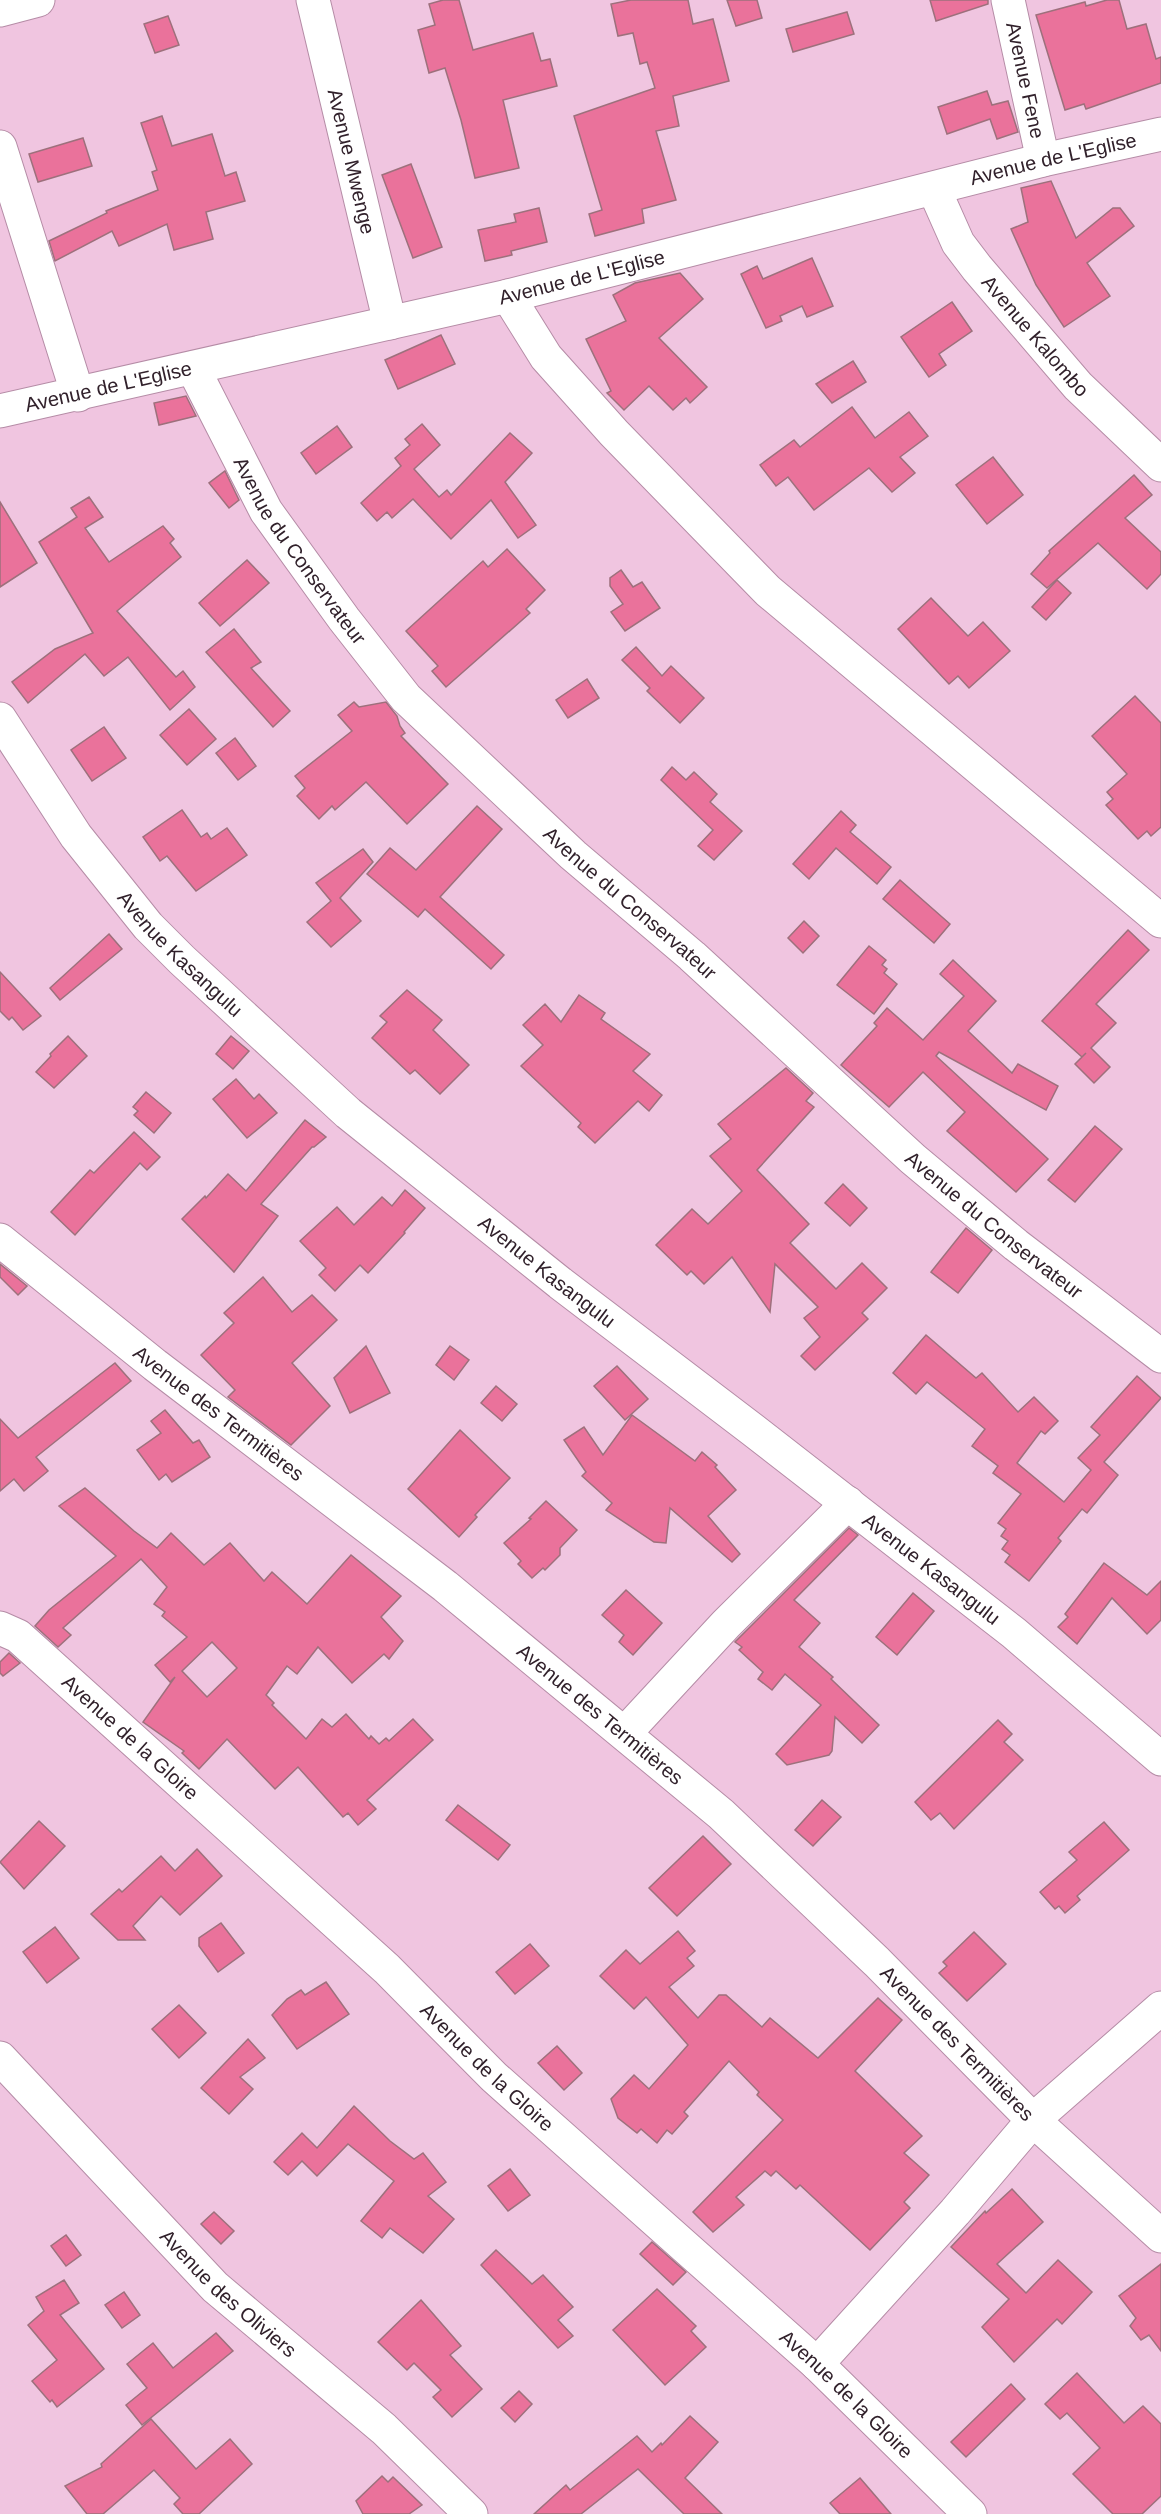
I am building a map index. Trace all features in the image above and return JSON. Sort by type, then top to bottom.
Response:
[{"type":"street","points":[[0,10],[38,0]]},
{"type":"street","name":"Avenue Mwenge","points":[[314,0],[390,323]]},
{"type":"street","name":"Avenue Fene","points":[[1008,0],[1043,160]]},
{"type":"street","name":"Avenue de L'Eglise","points":[[0,411],[508,296],[1043,160],[1161,134]]},
{"type":"street","points":[[0,147],[78,395]]},
{"type":"street","name":"Avenue Kalombo","points":[[934,189],[958,243],[977,268],[1078,386],[1161,465]]},
{"type":"street","points":[[508,296],[546,357],[614,433],[768,591],[1161,921]]},
{"type":"street","name":"Avenue du Conservateur","points":[[193,368],[266,511],[344,619],[406,698],[573,855],[692,956],[913,1159],[1016,1245],[1161,1356]]},
{"type":"street","name":"Avenue Kasangulu","points":[[0,719],[76,836],[148,926],[190,968],[348,1113],[560,1283],[848,1503],[1014,1634],[1161,1759]]},
{"type":"street","name":"Avenue des Termitières","points":[[0,1240],[155,1365],[445,1586],[721,1814],[801,1888],[1033,2120],[1161,2236]]},
{"type":"street","points":[[625,1733],[741,1609],[848,1503]]},
{"type":"street","name":"Avenue de la Gloire","points":[[0,1628],[18,1636],[166,1767],[387,1969],[494,2076],[817,2364],[970,2514]]},
{"type":"street","points":[[817,2364],[955,2212],[1033,2120],[1161,2008]]},
{"type":"street","name":"Avenue des Oliviers","points":[[0,2058],[215,2287],[384,2429],[471,2514]]},
{"type":"building","points":[[443,0],[459,0],[473,50],[533,33],[541,61],[550,59],[557,86],[503,100],[519,168],[475,178],[445,68],[429,73],[418,30],[435,25],[429,4]]},
{"type":"building","points":[[631,0],[688,0],[693,24],[713,19],[729,81],[673,96],[679,126],[656,131],[676,200],[642,209],[644,223],[595,236],[589,214],[602,210],[574,116],[655,88],[647,62],[640,64],[633,33],[618,36],[611,4]]},
{"type":"building","points":[[727,0],[757,0],[762,18],[736,26]]},
{"type":"building","points":[[930,0],[988,0],[988,4],[936,21]]},
{"type":"building","points":[[1107,0],[1119,0],[1127,29],[1146,24],[1156,59],[1161,57],[1161,83],[1086,109],[1084,104],[1065,110],[1036,15],[1085,2],[1086,6]]},
{"type":"building","points":[[847,12],[854,34],[793,52],[786,29]]},
{"type":"building","points":[[168,16],[179,45],[155,53],[144,24]]},
{"type":"building","points":[[987,91],[992,105],[1008,101],[1018,132],[997,139],[990,119],[947,134],[938,107]]},
{"type":"building","points":[[162,116],[172,146],[212,134],[225,176],[236,172],[245,201],[206,212],[213,239],[174,250],[167,224],[119,246],[112,231],[55,261],[49,241],[107,213],[106,211],[158,190],[152,172],[157,170],[141,123]]},
{"type":"building","points":[[83,138],[92,166],[38,182],[29,154]]},
{"type":"building","points":[[411,164],[442,247],[413,258],[382,175]]},
{"type":"building","points":[[1051,181],[1076,238],[1113,208],[1120,208],[1134,226],[1087,263],[1110,296],[1064,327],[1036,285],[1011,229],[1028,222],[1021,188]]},
{"type":"building","points":[[539,208],[547,242],[511,251],[512,255],[485,261],[478,230],[516,222],[514,214]]},
{"type":"building","points":[[812,258],[833,306],[807,317],[802,306],[780,316],[782,321],[766,328],[741,274],[757,266],[763,279]]},
{"type":"building","points":[[680,273],[703,299],[659,338],[707,387],[690,403],[686,398],[673,410],[649,386],[624,410],[607,393],[611,391],[586,339],[626,321],[613,295],[635,283]]},
{"type":"building","points":[[952,302],[972,331],[939,354],[946,365],[929,377],[901,337]]},
{"type":"building","points":[[441,335],[455,364],[398,389],[385,360]]},
{"type":"building","points":[[853,361],[866,382],[832,403],[816,384]]},
{"type":"building","points":[[186,396],[196,416],[159,425],[154,403]]},
{"type":"building","points":[[852,407],[875,438],[909,412],[928,436],[900,457],[915,473],[892,492],[869,468],[814,510],[788,477],[776,486],[760,465],[794,440],[800,447]]},
{"type":"building","points":[[422,424],[440,445],[414,469],[439,497],[447,490],[451,495],[510,433],[532,453],[505,482],[536,525],[518,538],[491,500],[451,539],[413,499],[392,518],[387,512],[377,521],[361,503],[401,466],[395,458],[410,445],[405,439]]},
{"type":"building","points":[[337,426],[352,447],[316,474],[301,453]]},
{"type":"building","points":[[993,457],[1023,495],[987,524],[956,485]]},
{"type":"building","points":[[225,471],[239,500],[229,508],[209,483]]},
{"type":"building","points":[[1134,475],[1152,495],[1125,518],[1161,552],[1161,574],[1147,589],[1098,543],[1047,588],[1031,574],[1050,553],[1049,551]]},
{"type":"building","points":[[89,497],[103,517],[85,528],[109,562],[163,526],[174,539],[170,543],[181,557],[117,611],[176,677],[183,671],[195,687],[170,710],[128,657],[104,676],[85,654],[28,703],[12,682],[55,649],[93,633],[39,542],[77,517],[71,508]]},
{"type":"building","points":[[0,502],[37,563],[0,587]]},
{"type":"building","points":[[507,549],[545,590],[526,609],[530,613],[446,687],[432,671],[438,666],[406,631],[483,561],[488,567]]},
{"type":"building","points":[[247,560],[269,583],[220,626],[199,603]]},
{"type":"building","points":[[621,570],[633,587],[642,582],[660,608],[625,631],[611,612],[623,604],[610,586],[610,578]]},
{"type":"building","points":[[1057,580],[1071,593],[1046,620],[1032,607]]},
{"type":"building","points":[[931,598],[968,636],[983,622],[1010,651],[969,688],[958,676],[949,684],[898,629]]},
{"type":"building","points":[[234,629],[261,662],[251,668],[290,711],[273,727],[206,652]]},
{"type":"building","points":[[636,647],[662,676],[671,666],[704,698],[680,723],[647,691],[650,688],[622,660]]},
{"type":"building","points":[[587,679],[599,698],[568,718],[556,700]]},
{"type":"building","points":[[1135,696],[1161,723],[1161,827],[1151,836],[1147,831],[1138,839],[1106,805],[1113,799],[1107,792],[1127,774],[1092,736]]},
{"type":"building","points":[[354,702],[359,707],[386,702],[397,716],[405,733],[401,736],[448,784],[407,824],[366,782],[335,810],[332,806],[319,819],[297,796],[305,788],[295,776],[352,731],[338,715]]},
{"type":"building","points":[[189,709],[216,739],[187,765],[160,735]]},
{"type":"building","points":[[104,727],[126,758],[92,781],[71,750]]},
{"type":"building","points":[[235,738],[256,766],[238,780],[216,753]]},
{"type":"building","points":[[672,767],[686,780],[694,772],[717,794],[710,802],[742,831],[714,860],[698,846],[713,830],[661,780]]},
{"type":"building","points":[[477,806],[502,829],[440,897],[504,955],[491,969],[425,909],[418,917],[367,874],[390,848],[416,870]]},
{"type":"building","points":[[182,810],[201,837],[207,833],[211,839],[227,828],[247,855],[196,891],[167,856],[160,861],[143,837]]},
{"type":"building","points":[[841,811],[856,825],[850,832],[891,867],[877,884],[836,848],[809,879],[793,864]]},
{"type":"building","points":[[363,849],[373,862],[340,898],[361,921],[331,947],[307,922],[331,901],[316,883]]},
{"type":"building","points":[[900,880],[950,924],[934,943],[883,899]]},
{"type":"building","points":[[804,921],[819,936],[803,953],[788,938]]},
{"type":"building","points":[[1128,930],[1149,950],[1096,1004],[1116,1023],[1091,1048],[1110,1067],[1094,1083],[1075,1064],[1082,1057],[1042,1021]]},
{"type":"building","points":[[109,934],[122,949],[60,1000],[50,988]]},
{"type":"building","points":[[869,946],[886,960],[882,965],[887,969],[884,973],[897,984],[874,1014],[837,985]]},
{"type":"building","points":[[953,960],[996,1001],[968,1031],[1012,1073],[1018,1064],[1058,1086],[1046,1110],[939,1052],[936,1056],[1048,1159],[1016,1192],[947,1131],[965,1112],[923,1072],[889,1107],[841,1065],[877,1026],[874,1023],[887,1008],[923,1040],[964,996],[940,974]]},
{"type":"building","points":[[0,972],[41,1016],[23,1030],[12,1017],[9,1020],[0,1011]]},
{"type":"building","points":[[407,990],[442,1020],[433,1030],[469,1065],[440,1094],[415,1070],[410,1074],[372,1038],[387,1022],[380,1016]]},
{"type":"building","points":[[579,995],[605,1013],[601,1019],[650,1054],[633,1071],[662,1095],[649,1111],[638,1101],[595,1143],[578,1127],[581,1123],[521,1066],[543,1045],[523,1025],[545,1004],[561,1022]]},
{"type":"building","points":[[68,1036],[87,1056],[54,1088],[36,1072]]},
{"type":"building","points":[[231,1036],[249,1051],[233,1069],[216,1054]]},
{"type":"building","points":[[786,1068],[813,1093],[806,1101],[814,1107],[757,1170],[809,1224],[790,1243],[836,1289],[862,1263],[887,1288],[862,1313],[868,1319],[815,1370],[801,1356],[820,1337],[804,1318],[818,1307],[775,1264],[770,1312],[732,1257],[704,1284],[691,1271],[687,1275],[656,1245],[692,1209],[708,1224],[742,1191],[710,1156],[731,1139],[718,1124]]},
{"type":"building","points":[[236,1079],[254,1099],[259,1094],[277,1113],[247,1138],[213,1099]]},
{"type":"building","points":[[146,1092],[171,1113],[154,1133],[134,1115],[138,1111],[133,1107]]},
{"type":"building","points":[[305,1120],[326,1137],[312,1147],[261,1204],[278,1216],[234,1272],[182,1219],[228,1174],[246,1191]]},
{"type":"building","points":[[1095,1126],[1122,1149],[1075,1202],[1048,1180]]},
{"type":"building","points":[[134,1132],[160,1157],[147,1170],[140,1163],[75,1235],[51,1212],[90,1170],[94,1173]]},
{"type":"building","points":[[843,1184],[867,1208],[850,1226],[825,1203]]},
{"type":"building","points":[[405,1190],[425,1208],[368,1273],[360,1265],[335,1291],[319,1275],[326,1268],[300,1241],[337,1207],[354,1225],[382,1197],[392,1206]]},
{"type":"building","points":[[966,1228],[992,1250],[958,1293],[931,1272]]},
{"type":"building","points":[[0,1264],[27,1286],[18,1295],[0,1277]]},
{"type":"building","points":[[263,1277],[292,1312],[312,1295],[337,1320],[292,1363],[330,1406],[291,1445],[228,1397],[235,1390],[201,1355],[234,1323],[224,1313]]},
{"type":"building","points":[[926,1335],[976,1378],[982,1373],[1018,1412],[1034,1397],[1058,1421],[1045,1434],[1041,1431],[1017,1463],[1064,1502],[1091,1470],[1078,1458],[1100,1435],[1091,1427],[1137,1376],[1161,1398],[1104,1462],[1118,1475],[1087,1513],[1082,1509],[1058,1538],[1061,1541],[1029,1581],[1005,1562],[1010,1555],[1002,1549],[1008,1541],[1001,1536],[1006,1529],[998,1523],[1021,1494],[993,1473],[998,1466],[972,1446],[985,1429],[927,1382],[916,1394],[893,1373]]},
{"type":"building","points":[[366,1346],[390,1393],[350,1413],[334,1378]]},
{"type":"building","points":[[450,1346],[469,1360],[454,1380],[436,1365]]},
{"type":"building","points":[[115,1363],[131,1381],[36,1457],[48,1471],[24,1491],[14,1479],[0,1491],[0,1419],[18,1438]]},
{"type":"building","points":[[617,1366],[648,1399],[625,1420],[594,1386]]},
{"type":"building","points":[[496,1386],[517,1404],[502,1421],[481,1403]]},
{"type":"building","points":[[165,1410],[193,1443],[199,1440],[210,1457],[172,1482],[166,1474],[159,1480],[137,1450],[161,1433],[151,1421]]},
{"type":"building","points":[[632,1415],[695,1461],[702,1452],[717,1465],[715,1467],[736,1490],[708,1516],[740,1554],[732,1562],[670,1508],[666,1543],[654,1542],[606,1510],[612,1503],[582,1476],[586,1472],[564,1440],[584,1427],[603,1455]]},
{"type":"building","points":[[460,1430],[510,1478],[475,1515],[477,1517],[459,1537],[408,1489]]},
{"type":"building","points":[[85,1488],[157,1548],[171,1533],[204,1565],[230,1543],[264,1581],[272,1572],[307,1604],[351,1555],[401,1596],[381,1617],[403,1641],[389,1659],[384,1654],[352,1683],[318,1647],[297,1674],[287,1666],[266,1695],[274,1703],[272,1705],[306,1739],[322,1719],[332,1727],[346,1714],[369,1739],[371,1736],[379,1744],[386,1738],[389,1741],[413,1719],[433,1740],[367,1800],[376,1809],[358,1825],[348,1813],[343,1817],[298,1767],[275,1789],[227,1739],[199,1769],[182,1753],[184,1751],[143,1722],[175,1677],[170,1682],[155,1665],[187,1637],[162,1616],[165,1612],[154,1604],[167,1587],[141,1559],[63,1628],[71,1635],[58,1647],[35,1626],[49,1610],[116,1556],[59,1506]],"holes":[[[212,1642],[237,1668],[207,1697],[182,1671]]]},
{"type":"building","points":[[546,1501],[577,1530],[560,1548],[560,1555],[545,1570],[543,1568],[532,1578],[518,1564],[521,1561],[504,1543],[531,1519],[529,1518]]},
{"type":"building","points":[[849,1528],[858,1535],[794,1600],[820,1623],[799,1647],[833,1677],[831,1679],[879,1725],[862,1743],[835,1717],[832,1751],[829,1755],[787,1765],[776,1754],[821,1705],[785,1674],[772,1690],[758,1679],[763,1672],[739,1650],[742,1647],[735,1642]]},
{"type":"building","points":[[1104,1563],[1147,1595],[1161,1581],[1161,1620],[1147,1634],[1112,1598],[1077,1644],[1058,1627],[1068,1617],[1065,1614]]},
{"type":"building","points":[[626,1590],[662,1623],[633,1655],[619,1642],[624,1635],[602,1615]]},
{"type":"building","points":[[913,1593],[934,1611],[897,1655],[876,1637]]},
{"type":"building","points":[[9,1653],[20,1663],[3,1676],[0,1673],[0,1662]]},
{"type":"building","points":[[998,1720],[1012,1734],[1004,1742],[1023,1760],[954,1829],[940,1813],[931,1820],[915,1802]]},
{"type":"building","points":[[822,1800],[841,1817],[813,1846],[795,1830]]},
{"type":"building","points":[[458,1805],[510,1845],[498,1860],[446,1820]]},
{"type":"building","points":[[39,1821],[65,1846],[24,1889],[0,1862]]},
{"type":"building","points":[[1104,1822],[1129,1850],[1077,1896],[1080,1900],[1065,1913],[1059,1906],[1055,1909],[1040,1892],[1077,1860],[1069,1852]]},
{"type":"building","points":[[703,1836],[731,1864],[677,1916],[649,1888]]},
{"type":"building","points":[[197,1849],[222,1876],[180,1915],[161,1896],[133,1926],[145,1940],[118,1940],[91,1914],[119,1889],[122,1892],[161,1856],[175,1871]]},
{"type":"building","points":[[221,1923],[244,1953],[218,1972],[199,1946],[199,1938]]},
{"type":"building","points":[[55,1927],[79,1958],[47,1983],[23,1952]]},
{"type":"building","points":[[678,1931],[695,1951],[687,1958],[694,1966],[669,1987],[698,2018],[719,1995],[726,1995],[762,2027],[770,2018],[818,2058],[878,1998],[902,2020],[855,2071],[922,2136],[904,2153],[929,2175],[904,2202],[910,2208],[870,2250],[800,2185],[796,2189],[776,2171],[771,2176],[765,2171],[736,2197],[744,2205],[713,2232],[693,2212],[783,2120],[757,2095],[759,2092],[729,2061],[684,2112],[688,2116],[672,2134],[667,2130],[657,2143],[641,2129],[637,2133],[618,2118],[611,2099],[634,2075],[649,2089],[688,2045],[646,1997],[634,2009],[600,1976],[626,1950],[640,1964]]},
{"type":"building","points":[[974,1932],[1006,1964],[967,2001],[939,1973],[947,1966],[943,1962]]},
{"type":"building","points":[[530,1944],[549,1966],[515,1994],[496,1972]]},
{"type":"building","points":[[326,1982],[349,2014],[297,2049],[272,2015],[287,1999],[301,1990],[305,1995]]},
{"type":"building","points":[[179,2005],[206,2033],[179,2058],[152,2029]]},
{"type":"building","points":[[248,2039],[265,2058],[240,2077],[253,2089],[229,2114],[201,2088]]},
{"type":"building","points":[[557,2046],[582,2073],[564,2090],[538,2063]]},
{"type":"building","points":[[354,2106],[390,2141],[414,2159],[423,2153],[446,2182],[428,2196],[454,2219],[423,2253],[390,2228],[382,2238],[361,2221],[394,2181],[348,2144],[317,2176],[302,2161],[288,2175],[274,2162],[302,2133],[317,2148]]},
{"type":"building","points":[[510,2169],[530,2195],[508,2211],[488,2186]]},
{"type":"building","points":[[1012,2189],[1043,2222],[997,2264],[1026,2293],[1058,2260],[1092,2292],[1062,2324],[1057,2319],[1014,2362],[982,2327],[1009,2299],[951,2247],[985,2211],[986,2213]]},
{"type":"building","points":[[214,2212],[234,2231],[221,2244],[201,2224]]},
{"type":"building","points":[[66,2235],[81,2255],[66,2266],[51,2246]]},
{"type":"building","points":[[652,2242],[686,2272],[673,2285],[640,2254]]},
{"type":"building","points":[[496,2250],[532,2284],[543,2275],[573,2307],[558,2320],[573,2336],[558,2348],[481,2265]]},
{"type":"building","points":[[1161,2264],[1161,2351],[1149,2335],[1141,2340],[1130,2326],[1136,2318],[1119,2296]]},
{"type":"building","points":[[64,2280],[79,2303],[60,2315],[104,2369],[57,2407],[32,2381],[57,2360],[28,2325],[44,2311],[36,2297]]},
{"type":"building","points":[[657,2289],[696,2326],[691,2331],[706,2347],[665,2385],[613,2330]]},
{"type":"building","points":[[124,2292],[140,2315],[122,2328],[105,2305]]},
{"type":"building","points":[[421,2300],[461,2346],[450,2355],[482,2389],[452,2417],[433,2397],[441,2390],[414,2363],[407,2370],[378,2342]]},
{"type":"building","points":[[216,2333],[233,2351],[142,2425],[126,2405],[147,2388],[127,2364],[153,2343],[173,2368]]},
{"type":"building","points":[[1077,2373],[1124,2423],[1143,2406],[1161,2424],[1161,2496],[1142,2514],[1113,2514],[1073,2474],[1100,2448],[1067,2413],[1060,2419],[1045,2404]]},
{"type":"building","points":[[1011,2384],[1025,2399],[966,2457],[951,2442]]},
{"type":"building","points":[[519,2391],[532,2404],[515,2422],[501,2408]]},
{"type":"building","points":[[690,2416],[718,2442],[685,2478],[722,2514],[684,2514],[638,2469],[581,2514],[534,2514],[566,2485],[570,2490],[637,2436],[652,2452]]},
{"type":"building","points":[[151,2419],[196,2469],[230,2439],[252,2464],[199,2514],[183,2514],[174,2504],[180,2498],[154,2470],[103,2514],[87,2514],[65,2486],[102,2467],[101,2464]]},
{"type":"building","points":[[382,2476],[388,2482],[393,2477],[422,2505],[409,2514],[363,2514],[356,2501]]},
{"type":"building","points":[[860,2478],[891,2514],[840,2514],[830,2503]]}]
